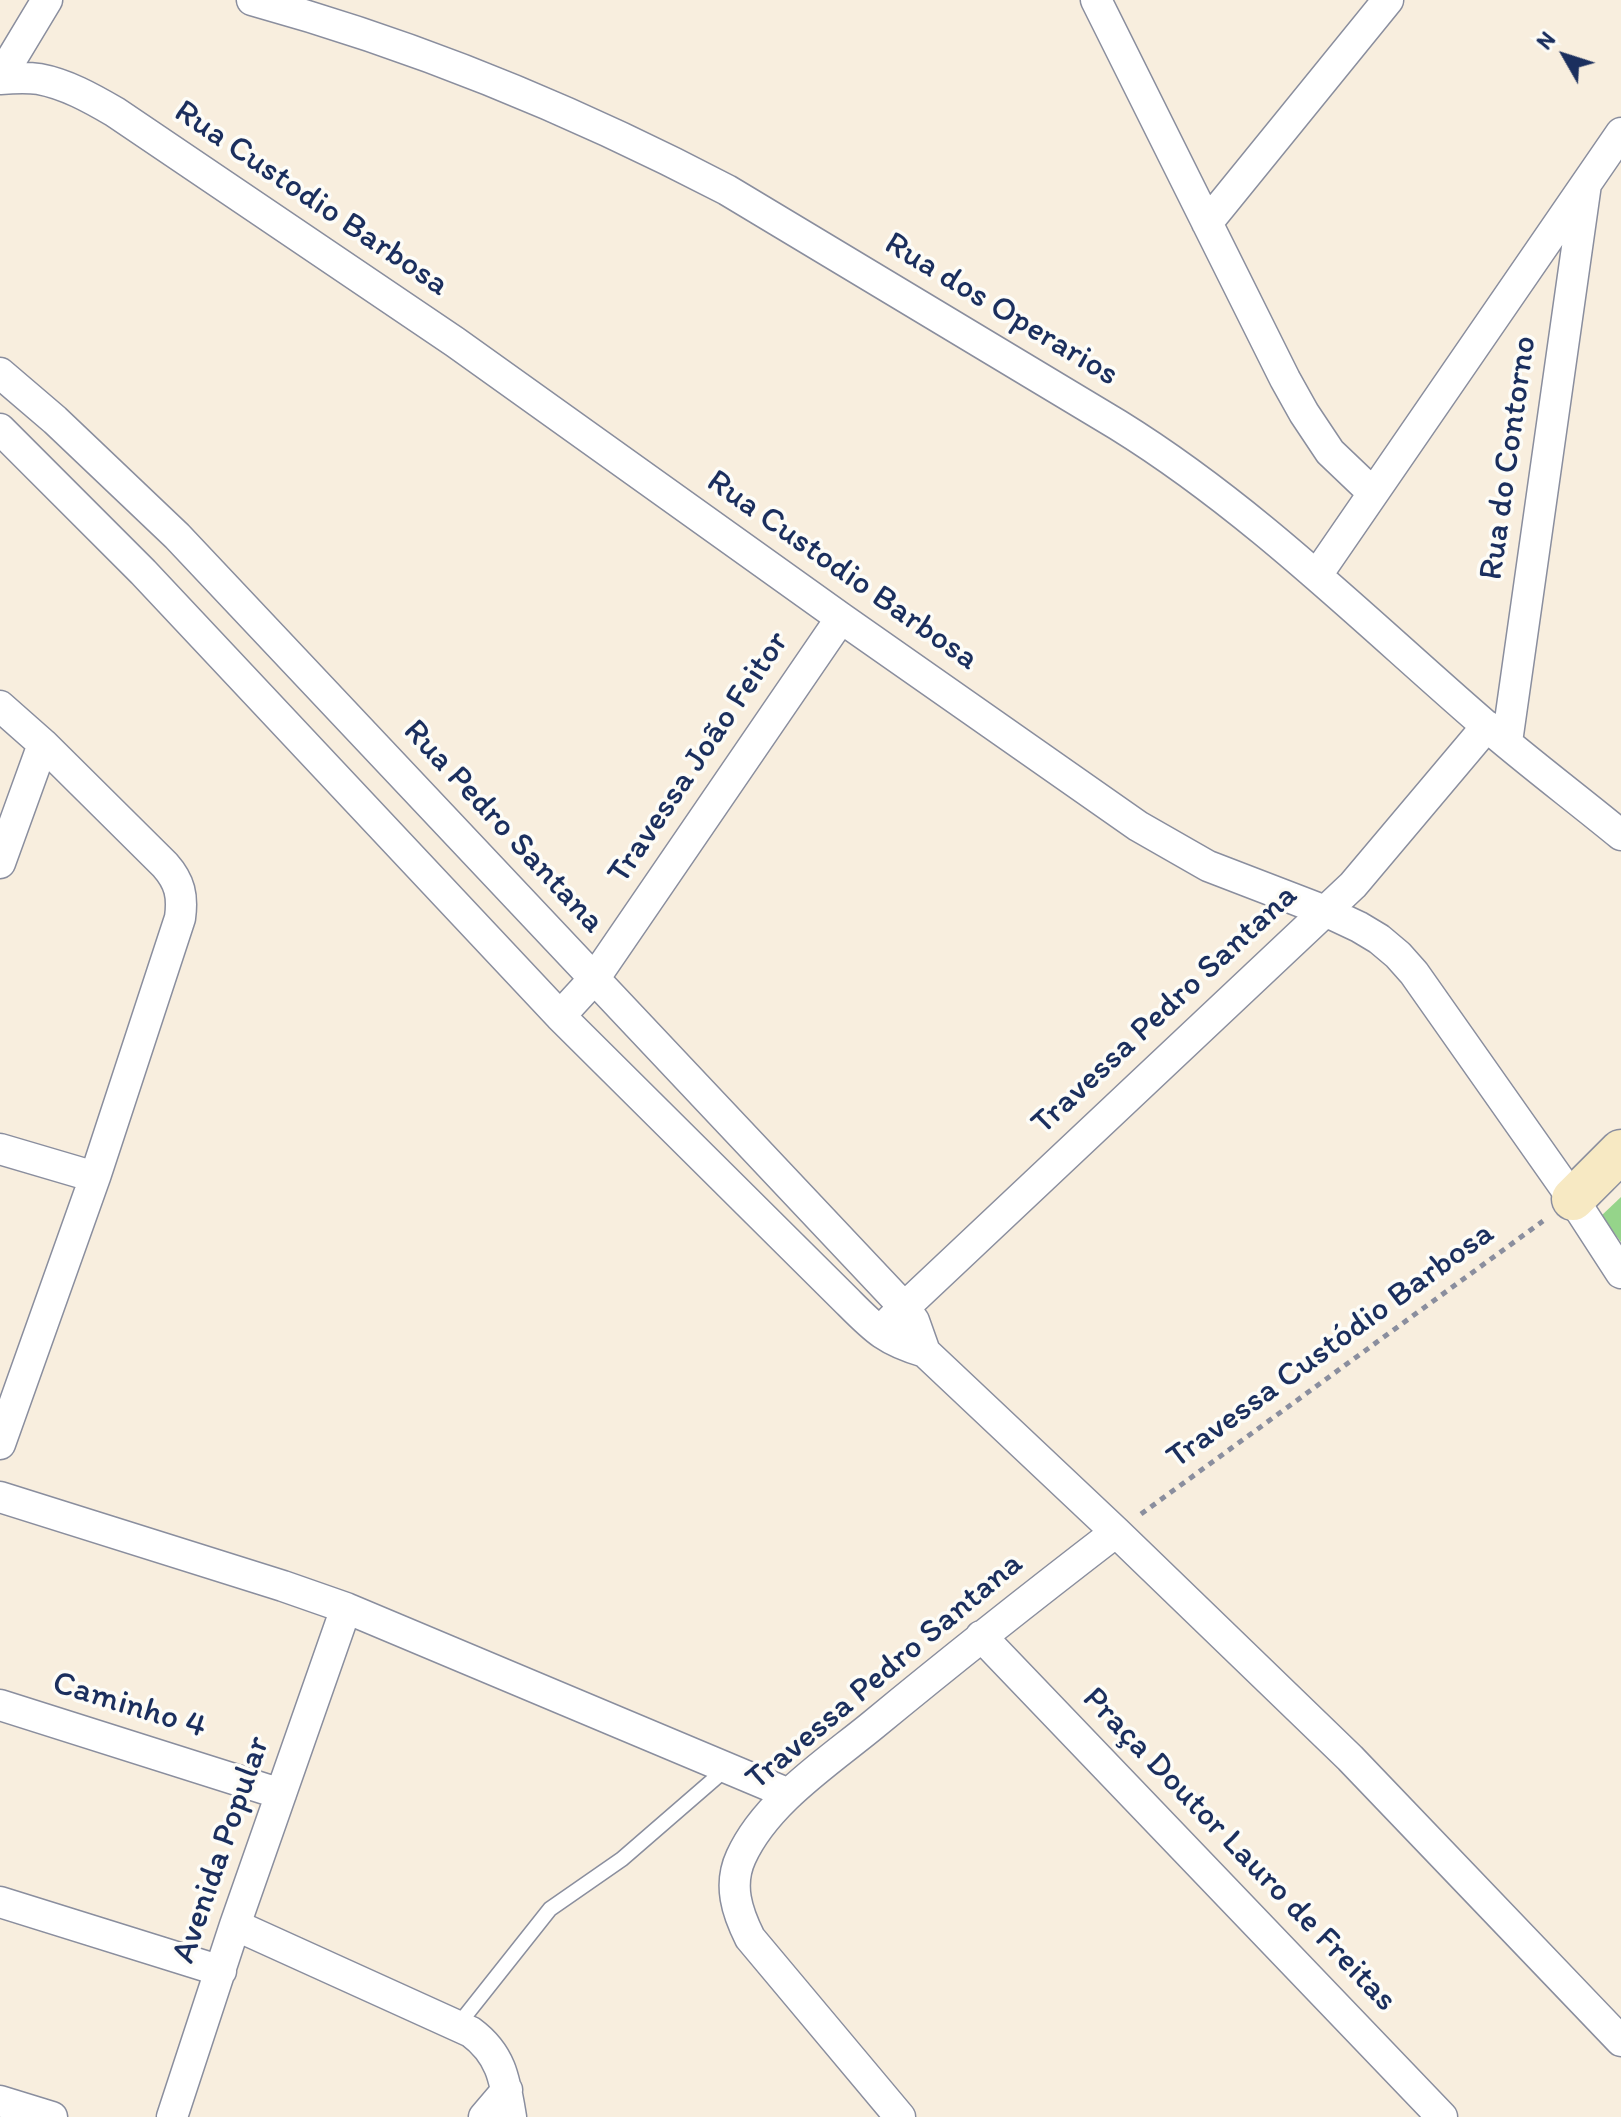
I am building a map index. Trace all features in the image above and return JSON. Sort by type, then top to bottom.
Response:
[{"type":"street","points":[[0,78],[47,0]]},
{"type":"street","name":"Rua dos Operarios","points":[[252,0],[433,59],[608,131],[727,190],[1158,450],[1317,575],[1497,734],[1621,835]]},
{"type":"street","points":[[1096,0],[1304,413],[1330,452],[1373,493]]},
{"type":"street","points":[[1207,223],[1388,0]]},
{"type":"street","name":"Rua Custodio Barbosa","points":[[0,78],[35,78],[53,83],[89,97],[115,112],[455,342],[1138,826],[1208,866],[1325,911],[1379,939],[1414,973],[1573,1199],[1621,1273]]},
{"type":"street","name":"Rua do Contorno","points":[[1317,575],[1621,133]]},
{"type":"street","name":"Rua do Contorno","points":[[1497,734],[1586,184]]},
{"type":"street","name":"Rua Pedro Santana","points":[[0,373],[55,420],[177,536],[904,1307],[919,1331],[925,1352]]},
{"type":"street","name":"Rua Pedro Santana","points":[[0,429],[143,572],[560,1016],[879,1332],[893,1341],[925,1352],[1350,1758],[1621,2041]]},
{"type":"street","name":"Travessa João Feitor","points":[[560,1016],[594,979],[841,618]]},
{"type":"street","points":[[0,706],[43,744],[174,876],[181,891],[182,904],[95,1177],[0,1444]]},
{"type":"street","name":"Travessa Pedro Santana","points":[[879,1332],[1325,911],[1497,734]]},
{"type":"street","points":[[0,863],[43,744]]},
{"type":"street","points":[[0,1149],[95,1177]]},
{"type":"street","points":[[1573,1199],[1621,1151]]},
{"type":"street","points":[[0,1497],[346,1608],[789,1794]]},
{"type":"street","name":"Travessa Pedro Santana","points":[[900,2117],[750,1938],[735,1900],[740,1858],[757,1830],[789,1794],[981,1636],[1116,1532]]},
{"type":"street","name":"Avenida Popular","points":[[172,2117],[235,1925],[346,1608]]},
{"type":"street","name":"Praça Doutor Lauro de Freitas","points":[[981,1636],[1442,2117]]},
{"type":"street","name":"Caminho 4","points":[[0,1705],[281,1794]]},
{"type":"street","points":[[0,1902],[221,1971]]},
{"type":"street","points":[[235,1925],[458,2025],[484,2041],[500,2067],[509,2103],[484,2117]]},
{"type":"street","points":[[0,2101],[52,2117]]},
{"type":"lane","points":[[458,2025],[550,1909],[622,1859],[727,1768]]},
{"type":"path","name":"Travessa Custódio Barbosa","points":[[1116,1532],[1573,1199]]},
{"type":"green space","points":[[1621,1197],[1621,1242],[1601,1216]]}]
